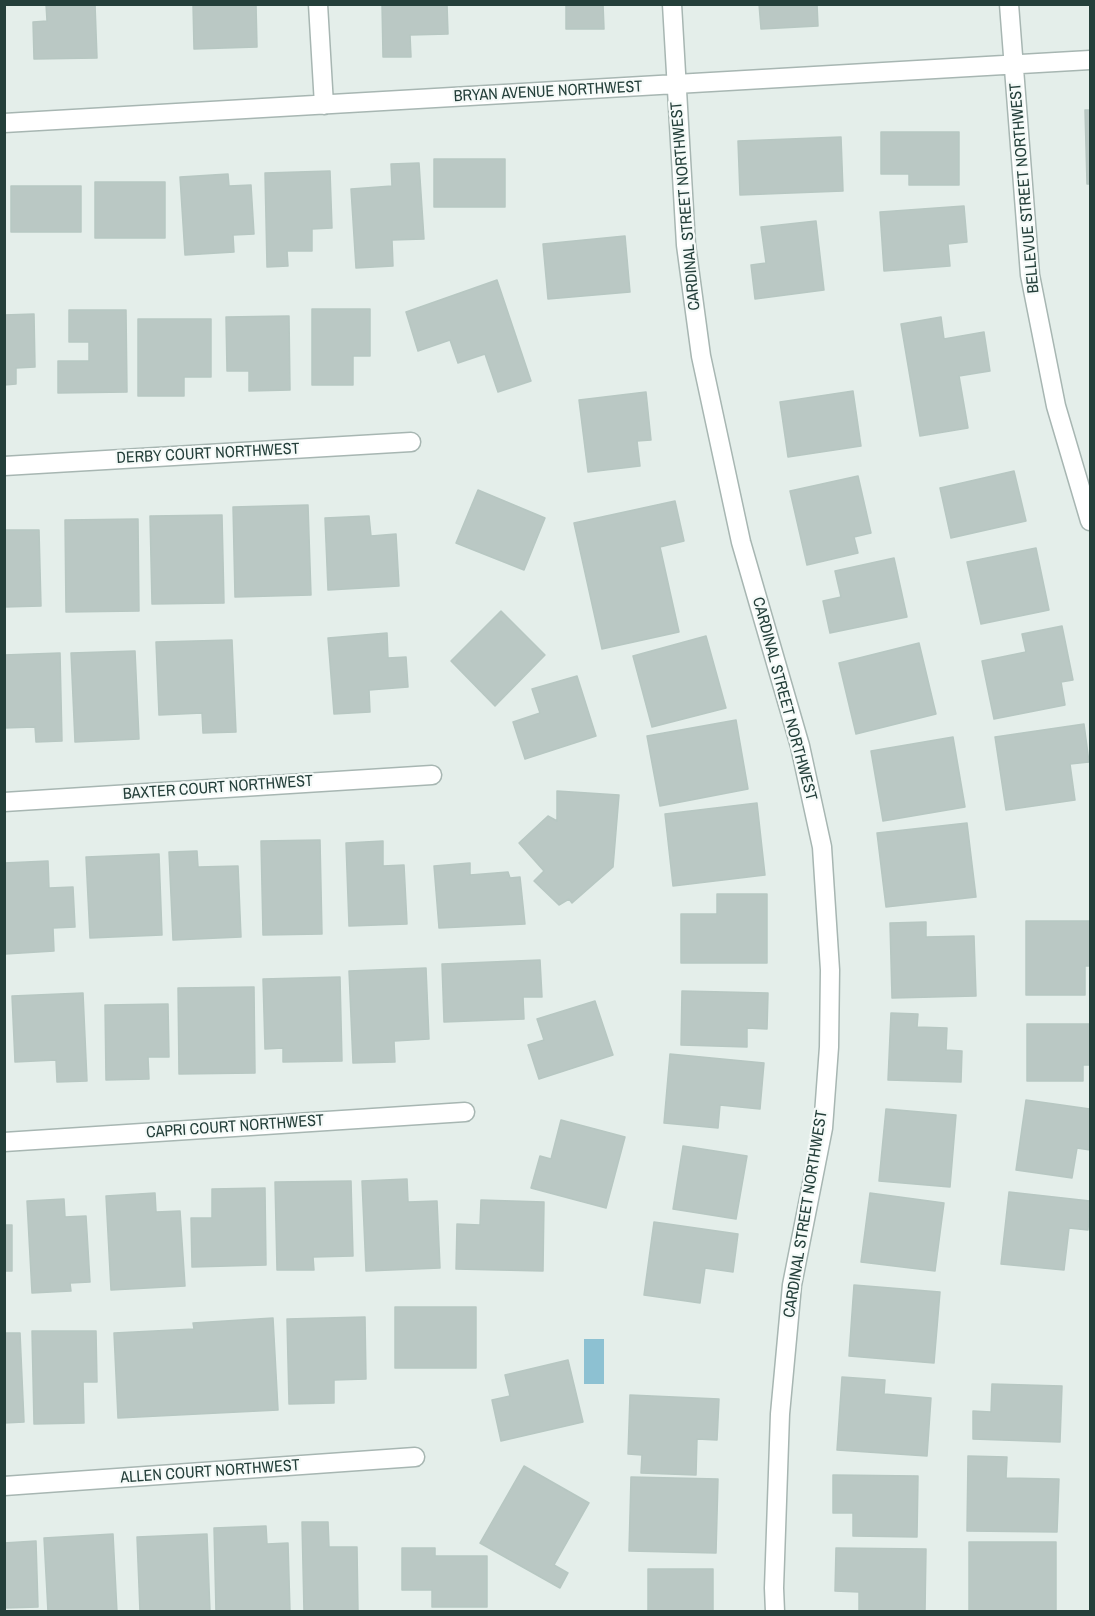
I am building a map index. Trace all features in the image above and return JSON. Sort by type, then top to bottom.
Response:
[{"type":"street","points":[[318,4],[324,105]]},
{"type":"street","name":"CARDINAL STREET NORTHWEST","points":[[672,4],[686,245],[700,356],[741,542],[800,746],[822,847],[830,969],[829,1047],[822,1128],[792,1285],[780,1414],[775,1611]]},
{"type":"street","name":"BELLEVUE STREET NORTHWEST","points":[[1009,4],[1030,275],[1056,406],[1090,521]]},
{"type":"street","name":"BRYAN AVENUE NORTHWEST","points":[[4,123],[1090,60]]},
{"type":"street","name":"DERBY COURT NORTHWEST","points":[[4,466],[411,442]]},
{"type":"street","name":"BAXTER COURT NORTHWEST","points":[[4,802],[432,775]]},
{"type":"street","name":"CAPRI COURT NORTHWEST","points":[[4,1142],[465,1112]]},
{"type":"street","name":"ALLEN COURT NORTHWEST","points":[[4,1486],[415,1457]]},
{"type":"water","points":[[584,1339],[604,1339],[604,1384],[584,1384]]},
{"type":"building","points":[[46,4],[95,4],[97,58],[34,59],[33,22],[47,21]]},
{"type":"building","points":[[193,4],[256,4],[257,47],[194,49]]},
{"type":"building","points":[[382,4],[447,4],[448,34],[410,35],[411,57],[383,57]]},
{"type":"building","points":[[566,4],[603,4],[604,29],[566,29]]},
{"type":"building","points":[[759,4],[817,4],[818,26],[761,29]]},
{"type":"building","points":[[1085,110],[1090,110],[1090,184],[1087,184]]},
{"type":"building","points":[[881,132],[959,132],[959,185],[909,185],[909,174],[881,174]]},
{"type":"building","points":[[841,137],[843,191],[740,195],[738,141]]},
{"type":"building","points":[[434,159],[505,159],[505,207],[434,207]]},
{"type":"building","points":[[419,163],[424,239],[392,240],[393,266],[356,268],[351,189],[392,186],[391,164]]},
{"type":"building","points":[[330,171],[332,228],[312,229],[312,251],[287,251],[288,266],[267,267],[265,173]]},
{"type":"building","points":[[228,174],[229,186],[251,185],[254,234],[233,235],[234,252],[185,255],[180,177]]},
{"type":"building","points":[[95,182],[165,182],[165,238],[95,238]]},
{"type":"building","points":[[11,186],[81,186],[81,232],[11,232]]},
{"type":"building","points":[[964,206],[967,242],[948,244],[950,266],[884,271],[880,212]]},
{"type":"building","points":[[816,221],[824,290],[755,299],[751,265],[766,263],[761,227]]},
{"type":"building","points":[[625,236],[630,292],[548,299],[543,244]]},
{"type":"building","points":[[497,280],[531,381],[498,392],[485,354],[458,363],[450,340],[418,351],[406,312]]},
{"type":"building","points":[[312,309],[370,309],[370,356],[353,356],[353,385],[312,385]]},
{"type":"building","points":[[69,310],[126,310],[127,392],[58,393],[58,361],[89,361],[89,342],[69,342]]},
{"type":"building","points":[[34,314],[35,367],[16,368],[16,384],[4,385],[4,315]]},
{"type":"building","points":[[289,316],[290,390],[249,391],[249,371],[227,371],[226,317]]},
{"type":"building","points":[[941,317],[944,339],[984,332],[990,371],[959,376],[968,428],[920,436],[901,324]]},
{"type":"building","points":[[138,319],[211,319],[211,377],[184,377],[184,396],[138,396]]},
{"type":"building","points":[[853,391],[861,446],[788,457],[780,402]]},
{"type":"building","points":[[646,392],[651,440],[637,441],[640,466],[588,472],[579,400]]},
{"type":"building","points":[[1014,471],[1026,521],[951,538],[940,488]]},
{"type":"building","points":[[858,476],[871,533],[854,537],[858,553],[807,565],[790,491]]},
{"type":"building","points":[[478,490],[545,518],[524,570],[456,543]]},
{"type":"building","points":[[675,501],[684,541],[660,547],[679,632],[602,649],[574,523]]},
{"type":"building","points":[[308,505],[311,595],[235,597],[233,507]]},
{"type":"building","points":[[222,515],[224,603],[152,604],[150,516]]},
{"type":"building","points":[[369,516],[371,536],[396,534],[399,586],[328,590],[325,518]]},
{"type":"building","points":[[138,519],[139,611],[66,612],[65,520]]},
{"type":"building","points":[[4,530],[39,530],[41,606],[4,607]]},
{"type":"building","points":[[1036,548],[1049,610],[981,624],[967,562]]},
{"type":"building","points":[[894,558],[907,617],[830,633],[823,601],[841,597],[835,571]]},
{"type":"building","points":[[501,611],[545,655],[495,706],[451,661]]},
{"type":"building","points":[[1062,626],[1073,680],[1061,682],[1065,705],[994,719],[982,661],[1026,652],[1022,634]]},
{"type":"building","points":[[387,633],[388,658],[406,657],[408,687],[369,690],[370,712],[334,714],[328,638]]},
{"type":"building","points":[[706,636],[726,708],[652,727],[633,656]]},
{"type":"building","points":[[232,640],[236,732],[203,733],[202,713],[159,715],[156,642]]},
{"type":"building","points":[[919,643],[936,714],[856,734],[839,663]]},
{"type":"building","points":[[135,651],[139,739],[75,742],[71,653]]},
{"type":"building","points":[[60,653],[62,741],[36,742],[35,727],[4,728],[4,655]]},
{"type":"building","points":[[577,676],[596,736],[525,759],[513,722],[540,713],[532,689]]},
{"type":"building","points":[[736,720],[748,789],[660,806],[647,736]]},
{"type":"building","points":[[1084,724],[1089,762],[1070,764],[1075,800],[1006,810],[995,737]]},
{"type":"building","points":[[953,737],[965,807],[883,821],[871,751]]},
{"type":"building","points":[[557,791],[619,795],[613,867],[572,903],[569,899],[559,905],[534,881],[544,871],[519,843],[548,816],[557,821]]},
{"type":"building","points":[[757,803],[765,875],[673,886],[665,814]]},
{"type":"building","points":[[967,823],[976,897],[886,907],[877,833]]},
{"type":"building","points":[[320,840],[322,934],[263,935],[261,841]]},
{"type":"building","points":[[383,841],[383,866],[404,865],[407,924],[349,926],[346,843]]},
{"type":"building","points":[[197,851],[198,867],[238,866],[241,937],[173,940],[169,852]]},
{"type":"building","points":[[159,854],[162,935],[90,938],[86,857]]},
{"type":"building","points":[[48,861],[49,888],[73,887],[75,927],[53,928],[54,951],[5,954],[4,863]]},
{"type":"building","points":[[470,863],[470,875],[508,872],[510,878],[520,877],[525,924],[439,928],[434,866]]},
{"type":"building","points":[[717,894],[767,894],[767,963],[681,963],[681,914],[717,914]]},
{"type":"building","points":[[1026,921],[1090,921],[1090,966],[1085,966],[1085,995],[1026,995]]},
{"type":"building","points":[[926,922],[926,937],[974,936],[976,996],[892,998],[890,923]]},
{"type":"building","points":[[540,960],[542,997],[523,997],[524,1019],[444,1022],[442,964]]},
{"type":"building","points":[[426,968],[429,1039],[394,1041],[395,1062],[353,1063],[349,971]]},
{"type":"building","points":[[340,977],[342,1061],[283,1062],[283,1048],[265,1049],[263,979]]},
{"type":"building","points":[[254,987],[255,1073],[179,1074],[178,988]]},
{"type":"building","points":[[682,991],[768,993],[767,1029],[747,1028],[747,1047],[681,1045]]},
{"type":"building","points":[[83,993],[87,1081],[57,1082],[56,1060],[15,1062],[12,996]]},
{"type":"building","points":[[595,1001],[613,1055],[539,1079],[528,1045],[544,1040],[537,1019]]},
{"type":"building","points":[[168,1004],[169,1057],[148,1057],[149,1079],[106,1080],[105,1005]]},
{"type":"building","points":[[891,1013],[918,1014],[917,1027],[947,1028],[946,1050],[962,1051],[961,1082],[888,1080]]},
{"type":"building","points":[[1027,1024],[1090,1024],[1090,1065],[1083,1065],[1083,1081],[1027,1081]]},
{"type":"building","points":[[670,1054],[764,1063],[760,1109],[720,1105],[718,1128],[664,1123]]},
{"type":"building","points":[[1026,1100],[1090,1109],[1090,1150],[1077,1148],[1072,1178],[1016,1170]]},
{"type":"building","points":[[886,1109],[956,1115],[950,1187],[879,1181]]},
{"type":"building","points":[[561,1120],[625,1137],[606,1208],[531,1188],[540,1156],[551,1159]]},
{"type":"building","points":[[683,1146],[747,1156],[736,1219],[673,1209]]},
{"type":"building","points":[[407,1179],[408,1202],[437,1201],[440,1268],[366,1271],[362,1181]]},
{"type":"building","points":[[351,1181],[353,1256],[313,1257],[314,1270],[277,1270],[275,1182]]},
{"type":"building","points":[[265,1188],[266,1265],[192,1267],[191,1218],[212,1218],[212,1189]]},
{"type":"building","points":[[1009,1192],[1090,1201],[1088,1230],[1069,1228],[1064,1270],[1001,1264]]},
{"type":"building","points":[[155,1193],[156,1212],[180,1211],[185,1286],[111,1290],[106,1196]]},
{"type":"building","points":[[870,1193],[944,1203],[935,1271],[861,1262]]},
{"type":"building","points":[[64,1199],[65,1217],[86,1216],[90,1282],[70,1283],[71,1291],[32,1293],[27,1201]]},
{"type":"building","points":[[481,1200],[544,1202],[543,1271],[456,1269],[457,1224],[480,1225]]},
{"type":"building","points":[[654,1222],[738,1234],[733,1272],[705,1268],[700,1303],[644,1295]]},
{"type":"building","points":[[4,1225],[12,1225],[12,1271],[4,1271]]},
{"type":"building","points":[[854,1285],[940,1292],[934,1363],[849,1356]]},
{"type":"building","points":[[395,1307],[476,1307],[476,1368],[395,1368]]},
{"type":"building","points":[[365,1317],[366,1379],[334,1380],[334,1403],[289,1404],[287,1319]]},
{"type":"building","points":[[273,1318],[278,1410],[118,1418],[114,1333],[194,1329],[193,1323]]},
{"type":"building","points":[[32,1331],[96,1331],[97,1382],[83,1382],[84,1423],[34,1424]]},
{"type":"building","points":[[4,1333],[20,1333],[24,1422],[4,1423]]},
{"type":"building","points":[[568,1360],[583,1422],[501,1441],[492,1400],[510,1396],[505,1375]]},
{"type":"building","points":[[842,1377],[885,1380],[884,1394],[931,1398],[927,1456],[837,1450]]},
{"type":"building","points":[[992,1384],[1062,1386],[1060,1442],[973,1439],[973,1411],[991,1412]]},
{"type":"building","points":[[630,1395],[719,1399],[717,1440],[697,1439],[696,1475],[641,1473],[642,1455],[628,1454]]},
{"type":"building","points":[[968,1456],[1007,1457],[1006,1478],[1059,1479],[1057,1532],[967,1531]]},
{"type":"building","points":[[524,1466],[589,1503],[554,1565],[568,1573],[560,1588],[480,1543]]},
{"type":"building","points":[[833,1475],[918,1476],[917,1537],[853,1536],[853,1513],[833,1513]]},
{"type":"building","points":[[631,1477],[718,1479],[716,1553],[629,1551]]},
{"type":"building","points":[[302,1522],[328,1522],[329,1547],[357,1547],[358,1612],[304,1612]]},
{"type":"building","points":[[266,1526],[267,1544],[288,1543],[290,1612],[216,1612],[214,1528]]},
{"type":"building","points":[[113,1534],[117,1612],[48,1612],[44,1538]]},
{"type":"building","points":[[207,1534],[210,1612],[140,1612],[137,1537]]},
{"type":"building","points":[[36,1541],[38,1607],[4,1608],[4,1543]]},
{"type":"building","points":[[969,1542],[1056,1542],[1056,1612],[969,1612]]},
{"type":"building","points":[[402,1548],[435,1548],[435,1556],[487,1556],[487,1607],[432,1607],[432,1590],[402,1590]]},
{"type":"building","points":[[836,1548],[926,1549],[925,1612],[859,1612],[859,1592],[835,1591]]},
{"type":"building","points":[[648,1569],[713,1569],[713,1612],[648,1612]]}]
